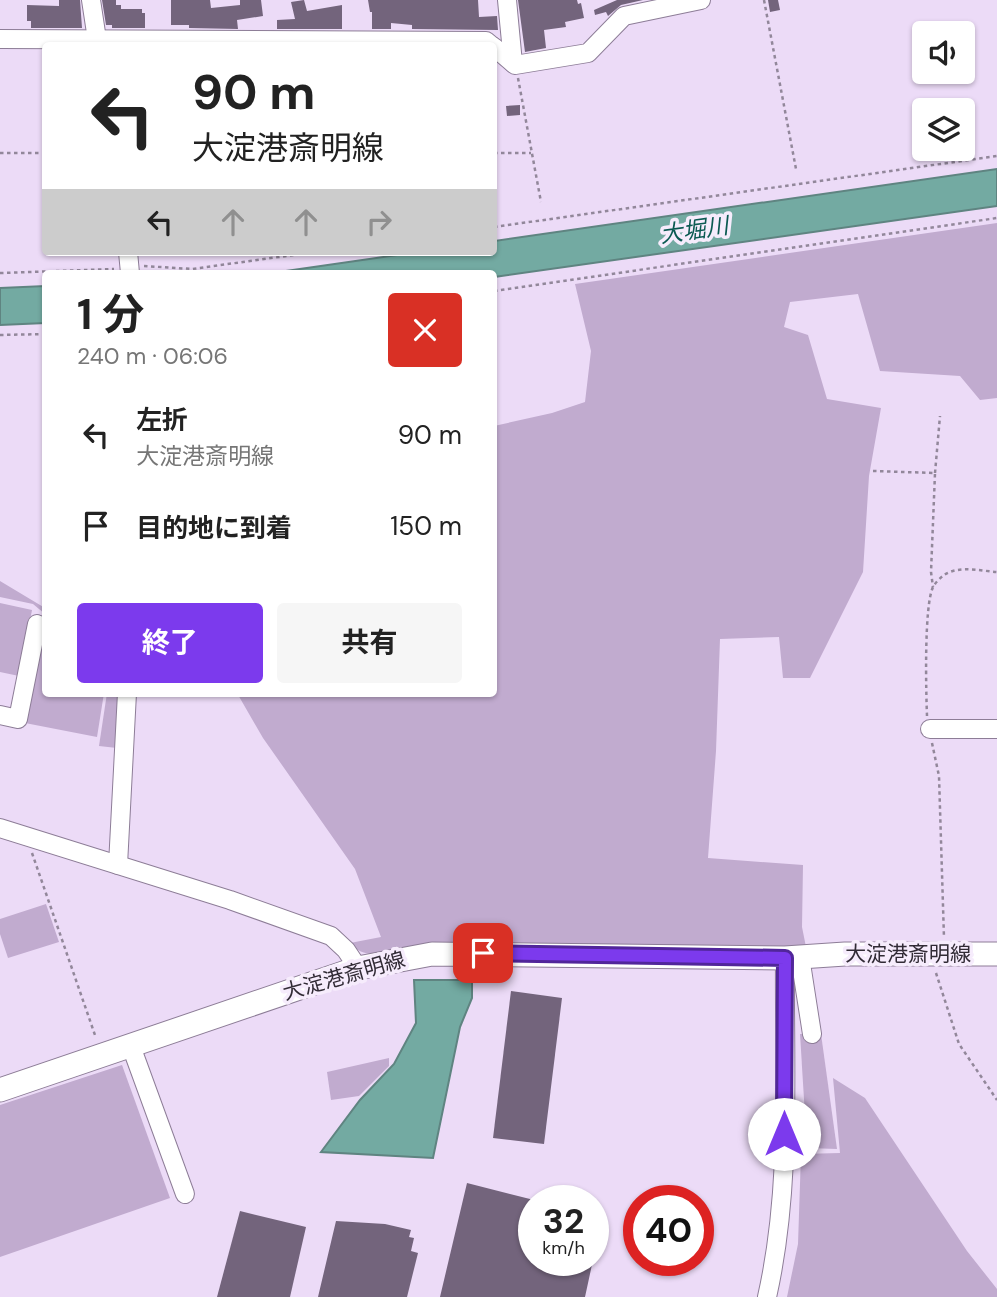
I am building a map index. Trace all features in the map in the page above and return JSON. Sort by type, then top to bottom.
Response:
[{"type":"main road","name":"大淀港斎明線","points":[[0,1090],[358,968],[432,954],[793,957],[997,954]]},
{"type":"street","points":[[91,0],[97,42]]},
{"type":"street","points":[[507,0],[514,64]]},
{"type":"street","points":[[497,49],[514,64],[588,52],[624,16],[701,0]]},
{"type":"street","points":[[0,39],[97,42],[488,42]]},
{"type":"street","points":[[0,715],[18,719],[37,624]]},
{"type":"street","points":[[118,865],[127,697]]},
{"type":"street","points":[[930,729],[997,729]]},
{"type":"street","points":[[0,828],[331,936],[346,950],[358,968]]},
{"type":"street","points":[[793,957],[812,1034]]},
{"type":"street","points":[[767,1297],[779,1226],[793,957]]},
{"type":"street","points":[[131,1045],[185,1194]]},
{"type":"path","points":[[764,0],[796,169]]},
{"type":"path","points":[[514,64],[541,202]]},
{"type":"path","points":[[0,153],[42,153]]},
{"type":"path","points":[[497,153],[531,153]]},
{"type":"path","points":[[497,227],[997,156]]},
{"type":"path","points":[[497,291],[997,218]]},
{"type":"path","points":[[88,270],[117,269],[129,265],[192,269],[286,256]]},
{"type":"path","points":[[0,273],[42,272]]},
{"type":"path","points":[[0,335],[42,334]]},
{"type":"path","points":[[933,587],[931,572],[935,472],[940,416]]},
{"type":"path","points":[[873,471],[935,472]]},
{"type":"path","points":[[27,836],[102,1056]]},
{"type":"path","points":[[930,953],[959,1044],[997,1100]]},
{"type":"shaded area","points":[[997,223],[997,398],[980,400],[960,376],[880,371],[858,294],[790,302],[784,327],[808,335],[827,399],[881,408],[869,476],[863,572],[810,678],[783,678],[779,637],[720,639],[716,751],[708,858],[803,865],[802,927],[806,947],[409,946],[370,954],[356,949],[350,943],[381,937],[355,869],[263,738],[239,697],[497,697],[497,425],[552,413],[585,402],[591,351],[575,284]]},
{"type":"shaded area","points":[[0,581],[42,606],[42,612],[33,604],[0,597]]},
{"type":"shaded area","points":[[0,603],[32,610],[19,676],[0,672]]},
{"type":"shaded area","points":[[42,636],[42,697],[103,697],[97,737],[25,723]]},
{"type":"shaded area","points":[[106,697],[120,697],[117,748],[99,746]]},
{"type":"shaded area","points":[[46,904],[59,942],[8,958],[0,934],[0,919]]},
{"type":"shaded area","points":[[800,1034],[821,1034],[837,1149],[807,1148]]},
{"type":"shaded area","points":[[389,1058],[389,1066],[359,1096],[331,1100],[327,1072]]},
{"type":"shaded area","points":[[122,1065],[170,1198],[0,1257],[0,1105]]},
{"type":"shaded area","points":[[833,1078],[865,1098],[967,1251],[997,1289],[997,1297],[787,1297],[798,1244],[801,1154],[840,1153]]},
{"type":"water","name":"大堀川","points":[[997,169],[997,206],[497,277],[497,270],[293,270],[390,256],[497,256],[497,241]]},
{"type":"water","points":[[42,286],[42,323],[0,325],[0,288]]},
{"type":"water","points":[[414,980],[472,980],[472,998],[460,1027],[433,1158],[321,1152],[360,1100],[394,1064],[416,1023]]},
{"type":"building","points":[[59,0],[80,0],[82,28],[31,28],[31,21],[27,21],[27,5],[59,6]]},
{"type":"building","points":[[102,0],[116,0],[116,5],[121,5],[121,9],[142,9],[142,13],[145,13],[145,28],[112,28],[112,25],[106,25]]},
{"type":"building","points":[[171,0],[210,0],[211,8],[240,5],[240,0],[261,0],[263,16],[237,20],[238,29],[171,25]]},
{"type":"building","points":[[304,0],[307,11],[342,5],[342,29],[277,29],[277,20],[295,19],[291,2]]},
{"type":"building","points":[[368,0],[478,0],[479,17],[497,16],[498,30],[412,29],[412,25],[391,23],[391,29],[372,29],[372,12]]},
{"type":"building","points":[[518,0],[577,0],[578,4],[581,3],[584,18],[565,22],[566,27],[544,30],[546,48],[525,52]]},
{"type":"building","points":[[617,0],[643,0],[621,5],[608,16],[606,12],[595,15],[594,10]]},
{"type":"building","points":[[768,0],[778,0],[780,10],[770,12]]},
{"type":"building","points":[[520,105],[520,115],[507,116],[506,106]]},
{"type":"building","points":[[511,991],[562,998],[544,1144],[493,1138]]},
{"type":"building","points":[[467,1183],[518,1196],[518,1276],[590,1276],[585,1297],[440,1297]]},
{"type":"building","points":[[240,1211],[306,1227],[290,1297],[217,1297]]},
{"type":"building","points":[[336,1221],[385,1224],[411,1230],[409,1237],[414,1238],[411,1251],[418,1253],[407,1297],[318,1297]]},
{"type":"route","points":[[483,953],[785,958],[784,1134]]}]
